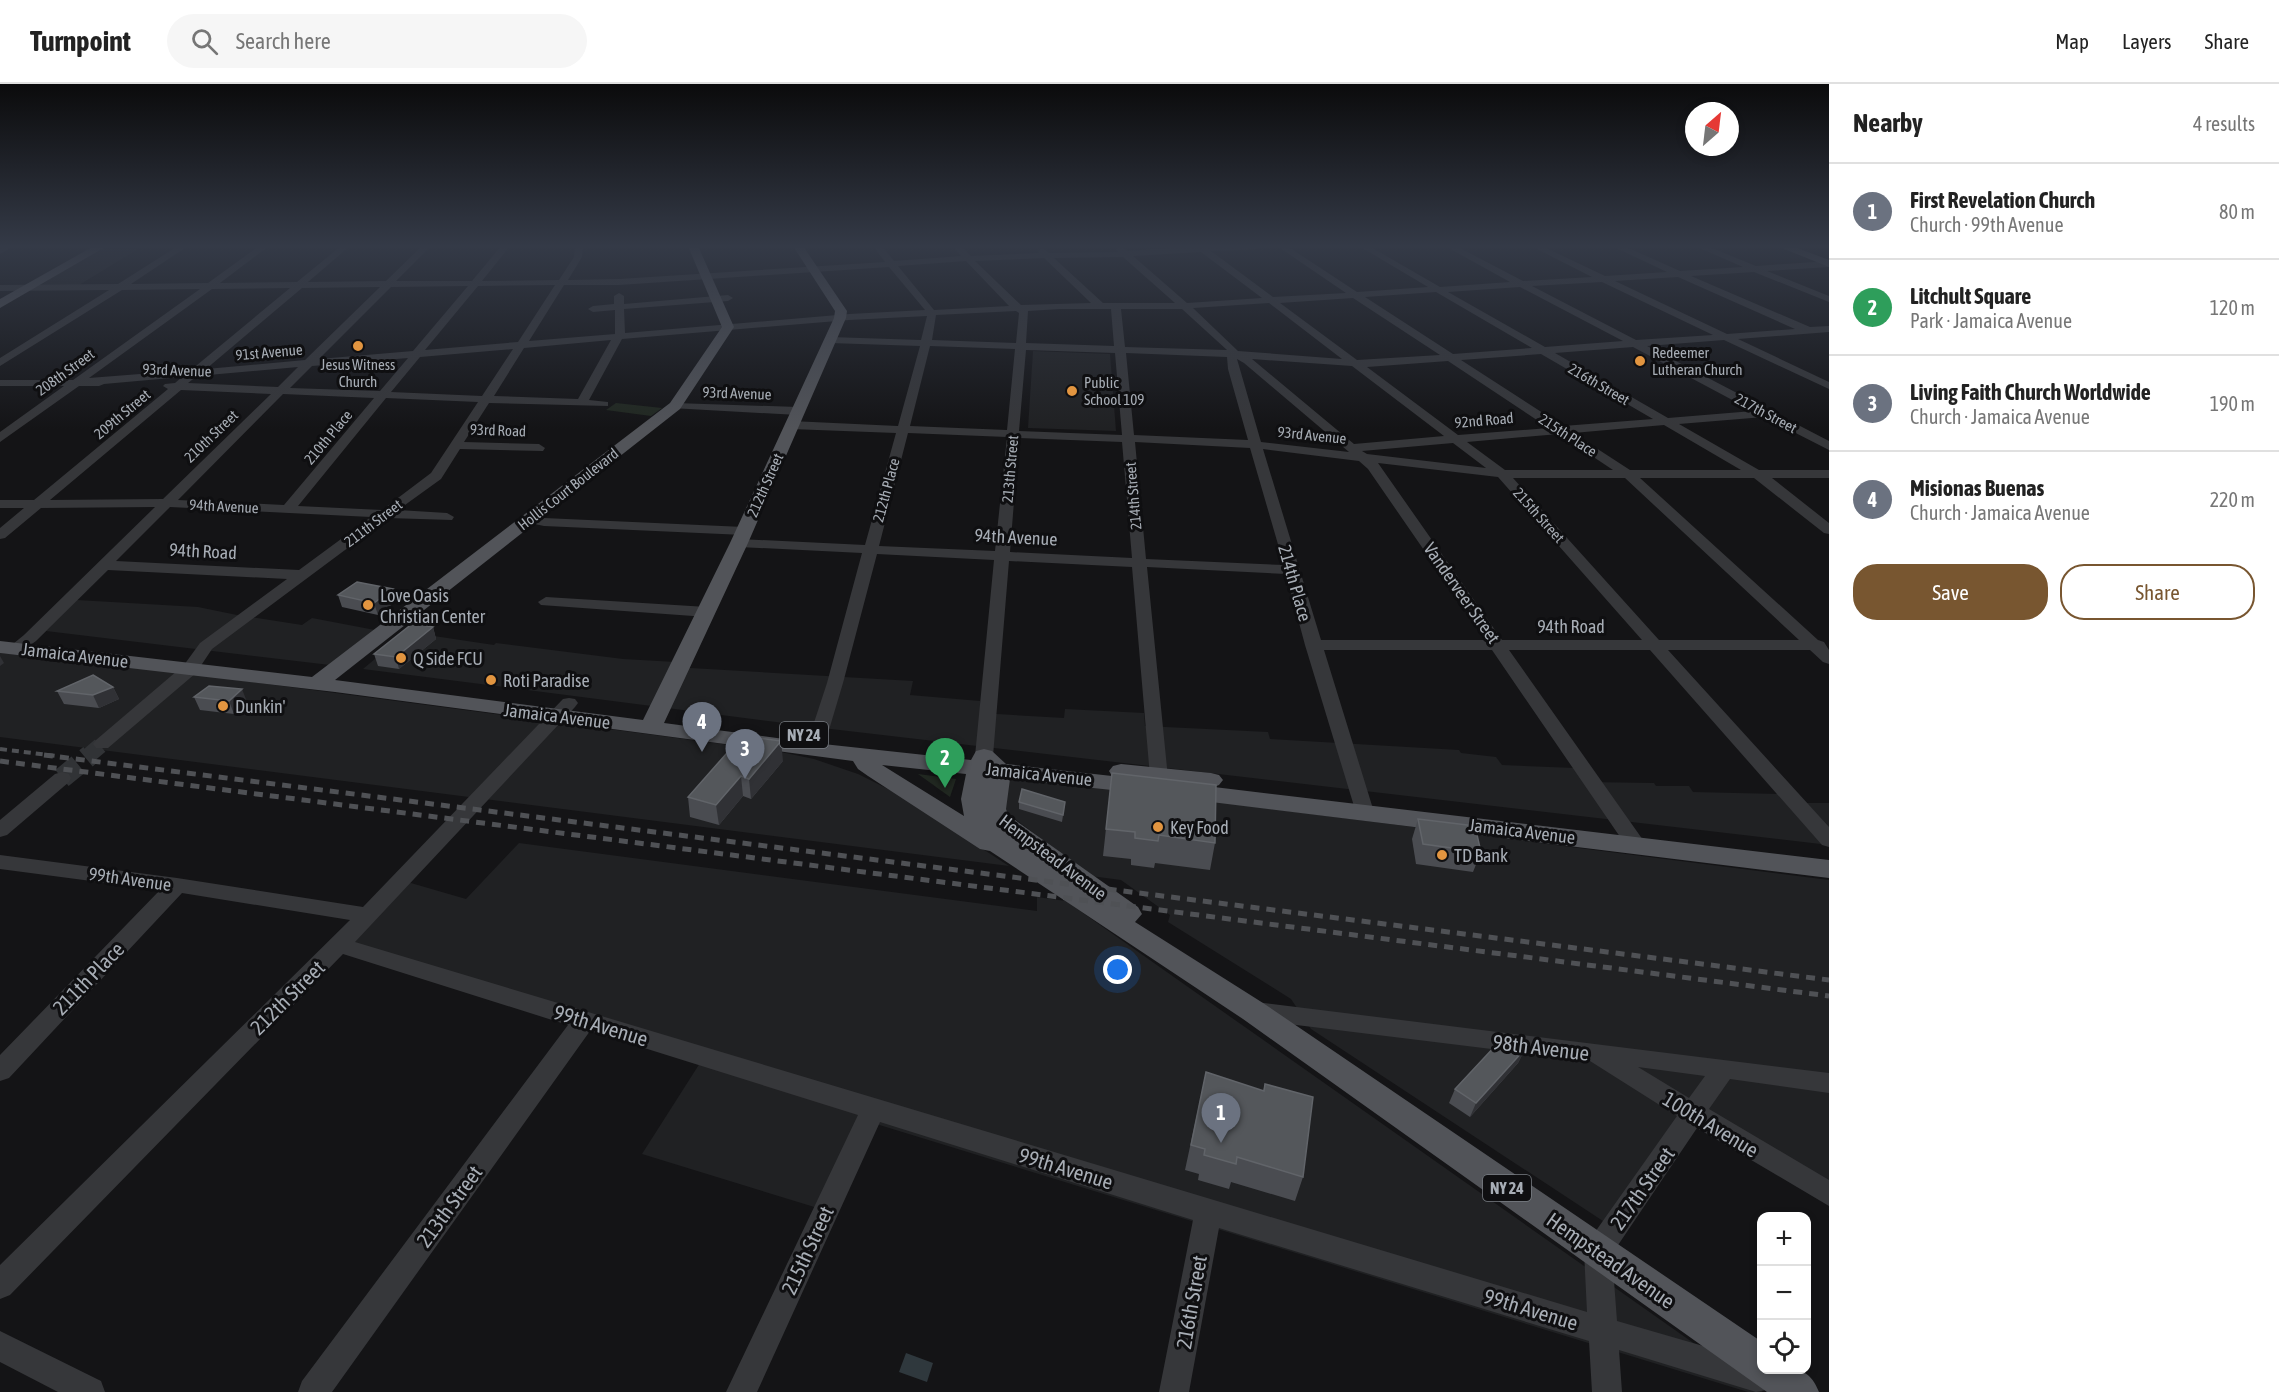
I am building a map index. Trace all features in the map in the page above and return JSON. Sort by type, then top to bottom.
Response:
[{"type":"main road","points":[[726,307],[735,327]]},
{"type":"main road","points":[[839,307],[842,311],[840,318]]},
{"type":"main road","name":"212th Street","points":[[654,722],[742,537],[840,318]]},
{"type":"main road","name":"Hollis Court Boulevard","points":[[333,679],[433,592],[493,554],[537,521],[603,477],[642,439],[683,407],[735,327]]},
{"type":"main road","name":"Hollis Court Boulevard","points":[[537,521],[585,474],[642,439]]},
{"type":"main road","points":[[585,474],[603,477]]},
{"type":"main road","name":"Hollis Court Boulevard","points":[[333,679],[453,595],[493,554]]},
{"type":"main road","points":[[433,592],[453,595]]},
{"type":"main road","name":"Jamaica Avenue","points":[[12,642],[333,679],[816,743],[951,752],[988,765]]},
{"type":"main road","name":"Jamaica Avenue","points":[[816,743],[860,754],[1160,781],[1632,838],[1829,869]]},
{"type":"main road","name":"NY 24","points":[[860,754],[866,764],[876,771],[975,835],[1007,852]]},
{"type":"main road","name":"Hempstead Avenue","points":[[988,765],[996,817],[1150,929],[1253,1011]]},
{"type":"main road","name":"Hempstead Avenue","points":[[988,765],[972,808],[973,813],[983,831],[1007,852],[1253,1011],[1757,1362]]},
{"type":"main road","name":"Jamaica Avenue","points":[[1632,838],[1829,855]]},
{"type":"street","points":[[0,363],[88,307]]},
{"type":"street","name":"208th Street","points":[[0,438],[82,382],[182,307]]},
{"type":"street","name":"209th Street","points":[[0,535],[273,307]]},
{"type":"street","name":"210th Street","points":[[12,642],[103,565],[365,307]]},
{"type":"street","name":"210th Place","points":[[288,509],[456,307]]},
{"type":"street","name":"211th Street","points":[[102,744],[195,662],[214,640],[436,476],[546,307]]},
{"type":"street","points":[[593,309],[631,307]]},
{"type":"street","points":[[927,307],[932,313]]},
{"type":"street","name":"91st Avenue","points":[[82,382],[840,318],[1058,307]]},
{"type":"street","name":"214th Street","points":[[1116,307],[1160,781]]},
{"type":"street","name":"Vanderveer Street","points":[[1186,307],[1236,355],[1248,361],[1373,466],[1632,838]]},
{"type":"street","name":"215th Street","points":[[1279,307],[1502,474],[1829,840]]},
{"type":"street","name":"215th Place","points":[[1373,307],[1629,475],[1822,645],[1829,659]]},
{"type":"street","name":"216th Street","points":[[1466,307],[1765,479],[1829,530]]},
{"type":"street","name":"217th Street","points":[[1565,307],[1829,446]]},
{"type":"street","points":[[1662,307],[1829,387]]},
{"type":"street","points":[[1753,307],[1829,340]]},
{"type":"street","points":[[582,403],[619,337],[620,308]]},
{"type":"street","name":"213th Street","points":[[988,765],[1002,556],[1024,312],[1019,308]]},
{"type":"street","name":"212th Place","points":[[816,743],[836,683],[932,313]]},
{"type":"street","points":[[830,340],[1236,355],[1354,363],[1450,358],[1829,329]]},
{"type":"street","name":"214th Place","points":[[1236,355],[1231,358],[1233,369],[1362,805]]},
{"type":"street","points":[[1233,369],[1257,369]]},
{"type":"street","name":"93rd Avenue","points":[[0,383],[82,382],[604,404]]},
{"type":"street","name":"93rd Avenue","points":[[683,407],[903,430],[1128,439],[1355,452],[1502,474],[1829,474]]},
{"type":"street","name":"92nd Road","points":[[1355,452],[1455,439],[1766,413]]},
{"type":"street","name":"93rd Road","points":[[456,445],[539,448]]},
{"type":"street","name":"94th Avenue","points":[[0,504],[166,503],[447,517]]},
{"type":"street","name":"94th Avenue","points":[[537,521],[742,537],[870,550],[1292,570]]},
{"type":"street","name":"94th Road","points":[[103,565],[302,575]]},
{"type":"street","points":[[546,602],[707,612]]},
{"type":"street","name":"94th Road","points":[[1313,645],[1822,645]]},
{"type":"street","name":"212th Street","points":[[0,1285],[339,945],[563,709]]},
{"type":"street","points":[[0,830],[62,778]]},
{"type":"street","name":"99th Avenue","points":[[0,862],[177,885],[367,915]]},
{"type":"street","name":"211th Place","points":[[0,1071],[177,885]]},
{"type":"street","name":"99th Avenue","points":[[339,945],[1208,1212],[1602,1331],[1787,1383]]},
{"type":"street","name":"98th Avenue","points":[[1253,1011],[1724,1068],[1829,1083]]},
{"type":"street","name":"213th Street","points":[[313,1392],[585,1020]]},
{"type":"street","name":"100th Avenue","points":[[1593,1053],[1829,1194]]},
{"type":"street","name":"217th Street","points":[[1598,1251],[1724,1068]]},
{"type":"street","name":"215th Street","points":[[741,1392],[873,1109]]},
{"type":"street","name":"216th Street","points":[[1174,1392],[1208,1212]]},
{"type":"street","points":[[1598,1251],[1607,1392]]},
{"type":"street","points":[[0,1346],[90,1392]]},
{"type":"shaded area","name":"Public School 109","points":[[1033,351],[1110,354],[1116,431],[1028,428]]},
{"type":"shaded area","points":[[616,403],[662,408],[651,416],[606,410]]},
{"type":"shaded area","points":[[77,600],[198,607],[302,625],[312,618],[375,630],[330,665],[46,631]]},
{"type":"shaded area","points":[[407,632],[494,645],[496,643],[623,659],[676,662],[673,667],[913,681],[910,695],[980,701],[980,713],[1064,718],[1065,709],[1144,713],[1145,726],[1268,732],[1270,739],[1459,750],[1461,753],[1496,757],[1502,765],[1575,768],[1585,782],[1689,786],[1693,792],[1779,794],[1787,803],[1829,803],[1829,845],[831,729],[363,669]]},
{"type":"shaded area","points":[[0,653],[138,667],[776,751],[814,759],[858,774],[898,794],[1009,866],[0,737]]},
{"type":"shaded area","points":[[918,774],[956,779],[950,797]]},
{"type":"shaded area","points":[[1006,775],[1829,880],[1829,1188],[1690,1105],[1606,1223],[1311,1029],[1291,999],[1168,922],[1170,915],[1121,880],[1091,876],[1003,810]]},
{"type":"shaded area","points":[[519,843],[1037,911],[1037,897],[1066,901],[1763,1392],[1748,1392],[873,1123],[834,1213],[642,1154],[700,1063],[339,949],[404,881],[466,899]]},
{"type":"shaded area","points":[[906,1353],[933,1363],[927,1382],[899,1372]]},
{"type":"building","points":[[357,582],[393,589],[374,603],[338,595]]},
{"type":"building","points":[[413,623],[433,627],[396,657],[374,654]]},
{"type":"building","points":[[93,675],[113,687],[93,695],[57,691]]},
{"type":"building","points":[[209,686],[242,689],[229,701],[194,697]]},
{"type":"building","points":[[742,736],[781,741],[749,779],[741,776],[716,805],[688,797]]},
{"type":"building","points":[[1112,773],[1216,785],[1215,843],[1159,835],[1158,841],[1135,838],[1135,832],[1106,829]]},
{"type":"building","points":[[1022,789],[1065,802],[1063,815],[1019,802]]},
{"type":"building","points":[[1418,819],[1475,826],[1481,852],[1423,844]]},
{"type":"building","points":[[1497,1044],[1525,1049],[1476,1103],[1455,1089]]},
{"type":"building","points":[[1206,1072],[1264,1091],[1265,1084],[1313,1097],[1303,1177],[1237,1157],[1236,1164],[1204,1155],[1205,1149],[1191,1145]]},
{"type":"tunnel","points":[[88,756],[102,744]]},
{"type":"tunnel","points":[[62,778],[90,755]]},
{"type":"railway","points":[[0,749],[56,756]]},
{"type":"railway","points":[[44,755],[1829,980]]},
{"type":"railway","points":[[0,761],[1829,996]]},
{"type":"place","name":"Jesus Witness Church","points":[[358,346]]},
{"type":"place","name":"Redeemer Lutheran Church","points":[[1640,361]]},
{"type":"place","name":"Public School 109","points":[[1072,391]]},
{"type":"place","name":"Love Oasis Christian Center","points":[[368,605]]},
{"type":"place","name":"Q Side FCU","points":[[401,658]]},
{"type":"place","name":"Roti Paradise","points":[[491,680]]},
{"type":"place","name":"Dunkin'","points":[[223,706]]},
{"type":"place","name":"Misionas Buenas","points":[[702,752]]},
{"type":"place","name":"Living Faith Church Worldwide","points":[[745,779]]},
{"type":"place","name":"Litchult Square","points":[[945,788]]},
{"type":"place","name":"Key Food","points":[[1158,827]]},
{"type":"place","name":"TD Bank","points":[[1442,855]]},
{"type":"place","name":"First Revelation Church","points":[[1221,1143]]}]
